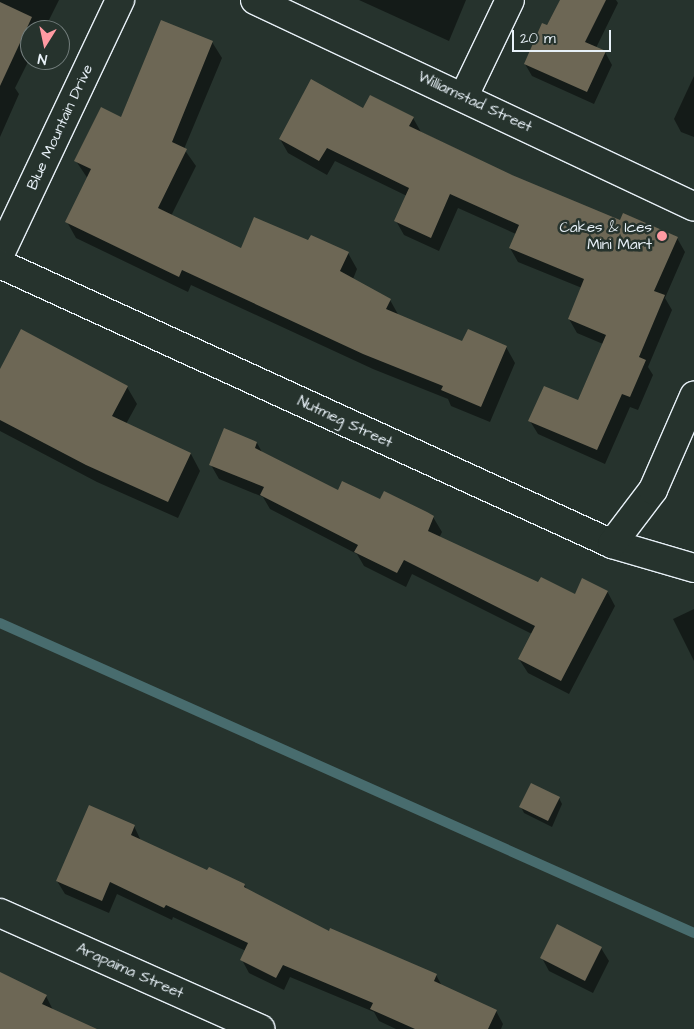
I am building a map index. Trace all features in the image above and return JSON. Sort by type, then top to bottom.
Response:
[{"type":"street","name":"Blue Mountain Drive","points":[[0,254],[120,0]]},
{"type":"street","name":"Williamstad Street","points":[[255,0],[464,96],[694,207]]},
{"type":"street","points":[[464,96],[510,0]]},
{"type":"street","name":"Nutmeg Street","points":[[0,264],[612,544],[694,568]]},
{"type":"street","points":[[612,544],[652,490],[694,396]]},
{"type":"street","name":"Arapaima Street","points":[[0,913],[260,1029]]},
{"type":"building","points":[[560,0],[606,0],[585,42],[606,51],[587,92],[524,64],[542,23],[547,25]]},
{"type":"building","points":[[0,2],[32,17],[31,20],[20,20],[20,43],[0,86]]},
{"type":"building","points":[[161,20],[213,41],[172,142],[187,149],[158,208],[241,248],[254,217],[308,240],[311,235],[349,252],[340,271],[391,299],[386,309],[462,341],[468,329],[507,346],[481,407],[441,390],[443,386],[363,354],[182,270],[179,277],[65,222],[91,169],[74,161],[101,107],[121,117]]},
{"type":"building","points":[[311,79],[363,108],[370,95],[414,117],[409,126],[512,175],[620,220],[623,213],[678,237],[654,291],[665,295],[639,357],[646,360],[630,397],[622,394],[597,450],[528,421],[544,386],[578,400],[606,335],[568,319],[584,279],[509,248],[519,225],[450,194],[431,238],[394,221],[409,188],[327,148],[319,161],[279,139]]},
{"type":"building","points":[[21,329],[128,386],[112,416],[191,453],[168,502],[86,465],[0,420],[0,369]]},
{"type":"building","points":[[224,428],[257,442],[255,448],[338,490],[342,481],[380,499],[384,491],[427,512],[434,516],[428,531],[538,582],[541,577],[575,594],[582,578],[608,591],[561,681],[518,659],[535,626],[404,560],[397,573],[354,552],[358,545],[260,495],[264,487],[209,465]]},
{"type":"building","points":[[531,783],[560,797],[548,821],[519,807]]},
{"type":"building","points":[[89,805],[135,825],[131,835],[207,870],[209,867],[245,884],[244,887],[329,931],[330,928],[437,974],[434,981],[497,1010],[488,1029],[415,1029],[370,1009],[373,1003],[283,965],[276,978],[240,960],[248,943],[166,905],[164,908],[110,882],[102,901],[56,881]]},
{"type":"building","points":[[557,924],[602,947],[585,981],[540,958]]},
{"type":"building","points":[[0,972],[47,995],[42,1004],[97,1029],[0,1029]]},
{"type":"waterway","points":[[0,623],[694,933]]},
{"type":"place","name":"Cakes & Ices Mini Mart","points":[[662,236]]}]
